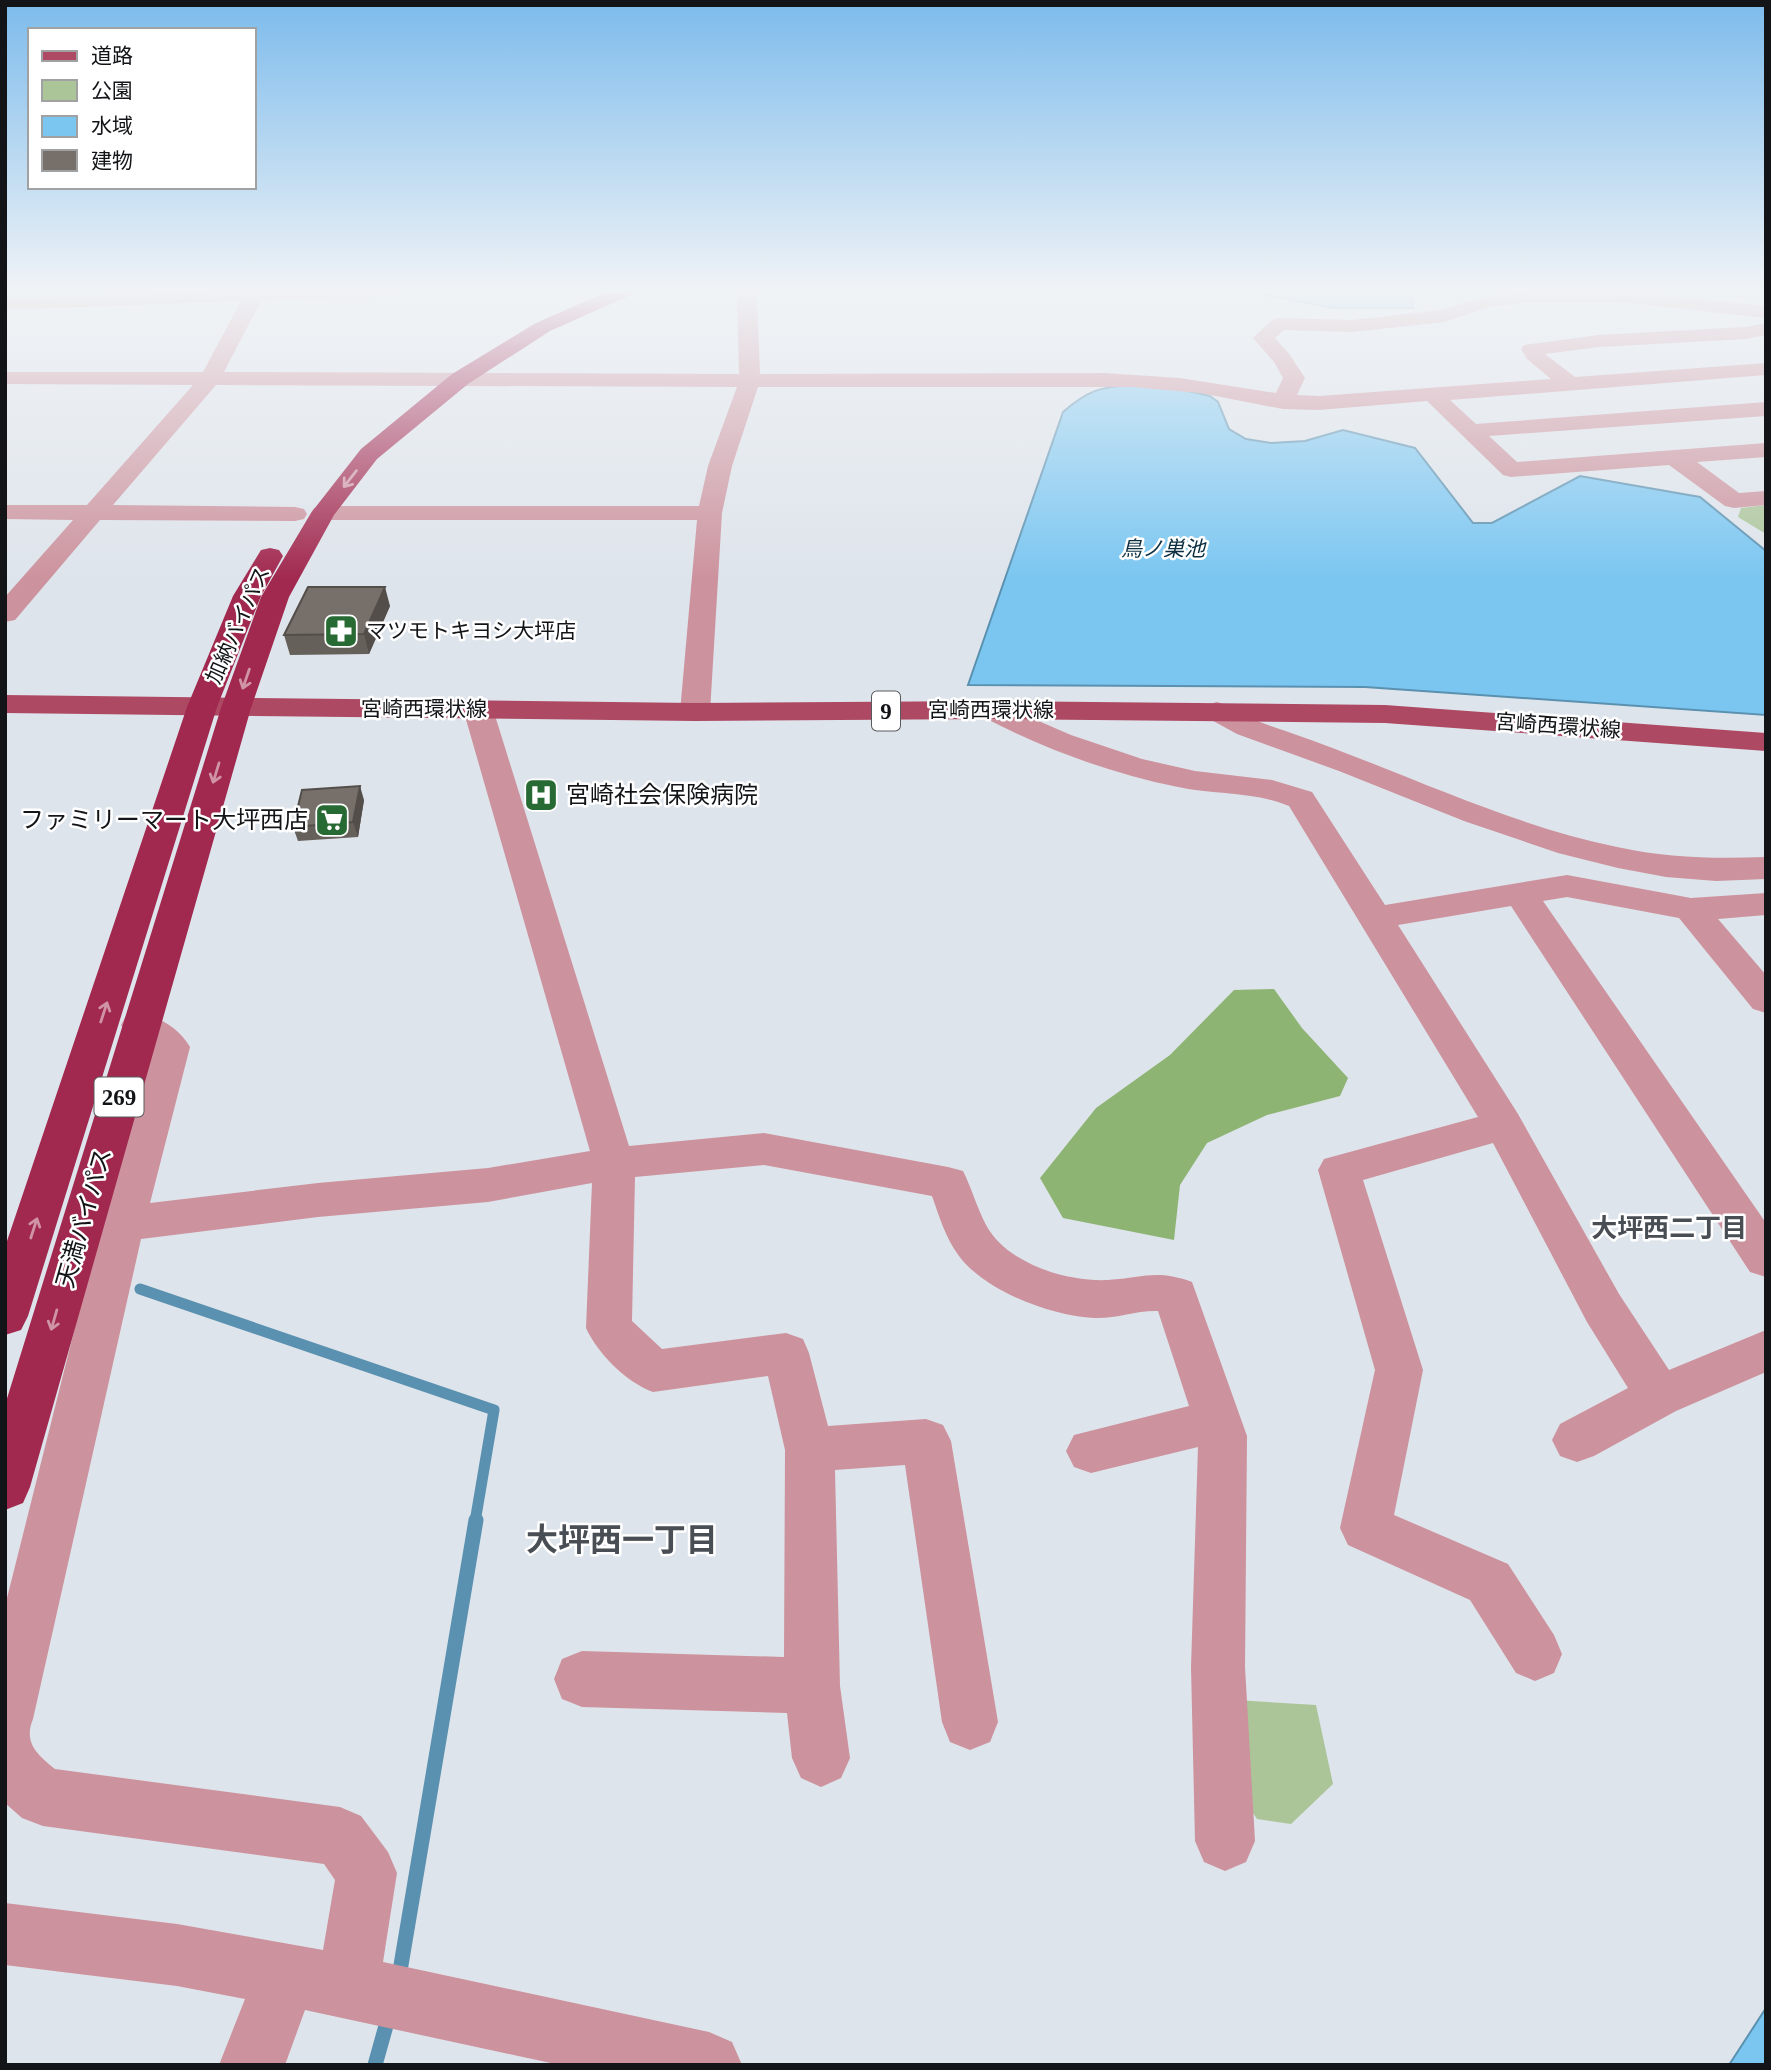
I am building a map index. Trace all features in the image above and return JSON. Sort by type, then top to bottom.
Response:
[{"type":"highway","name":"加納バイパス","points":[[219,707],[247,596],[295,514],[349,452],[424,387]]},
{"type":"highway","name":"加納バイパス","points":[[219,707],[275,597],[323,513],[369,454],[451,387]]},
{"type":"highway","name":"天満バイパス","points":[[5,1487],[140,1025],[219,707]]},
{"type":"highway","name":"天満バイパス","points":[[5,1317],[219,707]]},
{"type":"main road","name":"宮崎西環状線","points":[[5,704],[695,712],[992,710],[1385,714],[1766,742]]},
{"type":"street","points":[[5,614],[203,387]]},
{"type":"street","points":[[695,712],[710,513],[720,466],[748,387]]},
{"type":"street","points":[[1190,387],[1283,402],[1319,403],[1534,387]]},
{"type":"street","points":[[1283,402],[1290,387]]},
{"type":"street","points":[[1735,387],[1766,408]]},
{"type":"street","points":[[1432,394],[1511,470],[1766,450]]},
{"type":"street","points":[[1470,431],[1766,408]]},
{"type":"street","points":[[1674,457],[1734,501],[1766,498]]},
{"type":"street","points":[[5,512],[295,514]]},
{"type":"street","points":[[323,513],[710,513]]},
{"type":"street","points":[[478,709],[614,1163],[609,1328],[653,1371],[786,1353],[810,1450],[812,1686],[821,1758]]},
{"type":"street","points":[[992,710],[1028,729],[1110,760],[1182,778],[1282,790],[1301,800],[1504,1125],[1603,1308],[1659,1396]]},
{"type":"street","points":[[1217,711],[1248,728],[1464,810],[1612,858],[1640,864],[1693,869],[1766,868]]},
{"type":"street","points":[[1373,918],[1567,886],[1691,909],[1766,904]]},
{"type":"street","points":[[1520,893],[1766,1259]]},
{"type":"street","points":[[1691,909],[1766,1000]]},
{"type":"street","points":[[5,1719],[123,1224],[171,1047],[140,1025]]},
{"type":"street","points":[[1504,1125],[1339,1170],[1399,1370],[1366,1528],[1489,1582],[1535,1654]]},
{"type":"street","points":[[123,1224],[318,1200],[488,1185],[614,1163],[764,1149],[948,1183],[973,1242],[1009,1275],[1054,1292],[1106,1300],[1153,1290],[1176,1295],[1223,1436],[1218,1667],[1224,1841]]},
{"type":"street","points":[[1577,1440],[1659,1396],[1766,1350]]},
{"type":"street","points":[[1091,1451],[1218,1421]]},
{"type":"street","points":[[810,1450],[926,1441],[970,1722]]},
{"type":"street","points":[[582,1679],[812,1686]]},
{"type":"street","points":[[5,1744],[9,1769],[43,1797],[340,1837],[367,1873],[378,1992]]},
{"type":"street","points":[[5,1934],[177,1955],[378,1992],[709,2065]]},
{"type":"street","points":[[252,2065],[286,1976]]},
{"type":"green space","points":[[1766,505],[1766,534],[1738,517],[1741,508]]},
{"type":"green space","points":[[1274,989],[1302,1028],[1348,1078],[1340,1096],[1267,1115],[1207,1143],[1180,1185],[1174,1240],[1063,1218],[1040,1178],[1096,1108],[1170,1055],[1234,990]]},
{"type":"green space","points":[[1236,1700],[1316,1705],[1333,1784],[1291,1824],[1257,1819],[1241,1795]]},
{"type":"water","name":"鳥ノ巣池","points":[[1110,387],[1179,389],[1210,396],[1218,402],[1229,429],[1246,439],[1271,443],[1305,441],[1343,430],[1415,448],[1473,523],[1492,523],[1580,476],[1700,497],[1766,551],[1766,715],[1365,687],[968,685],[1063,412],[1094,391]]},
{"type":"water","points":[[1766,2008],[1766,2065],[1729,2065]]},
{"type":"building","points":[[308,587],[385,587],[364,634],[284,635]]},
{"type":"building","points":[[360,786],[353,822],[293,827],[302,790]]},
{"type":"waterway","points":[[140,1289],[494,1410],[475,1522]]},
{"type":"waterway","points":[[399,1977],[476,1520]]},
{"type":"waterway","points":[[375,2065],[389,2015]]},
{"type":"place","name":"マツモトキヨシ大坪店","points":[[341,631]]},
{"type":"place","name":"宮崎社会保険病院","points":[[541,795]]},
{"type":"place","name":"ファミリーマート大坪西店","points":[[332,820]]},
{"type":"district","name":"大坪西二丁目","points":[[1669,1228]]},
{"type":"district","name":"大坪西一丁目","points":[[622,1540]]}]
